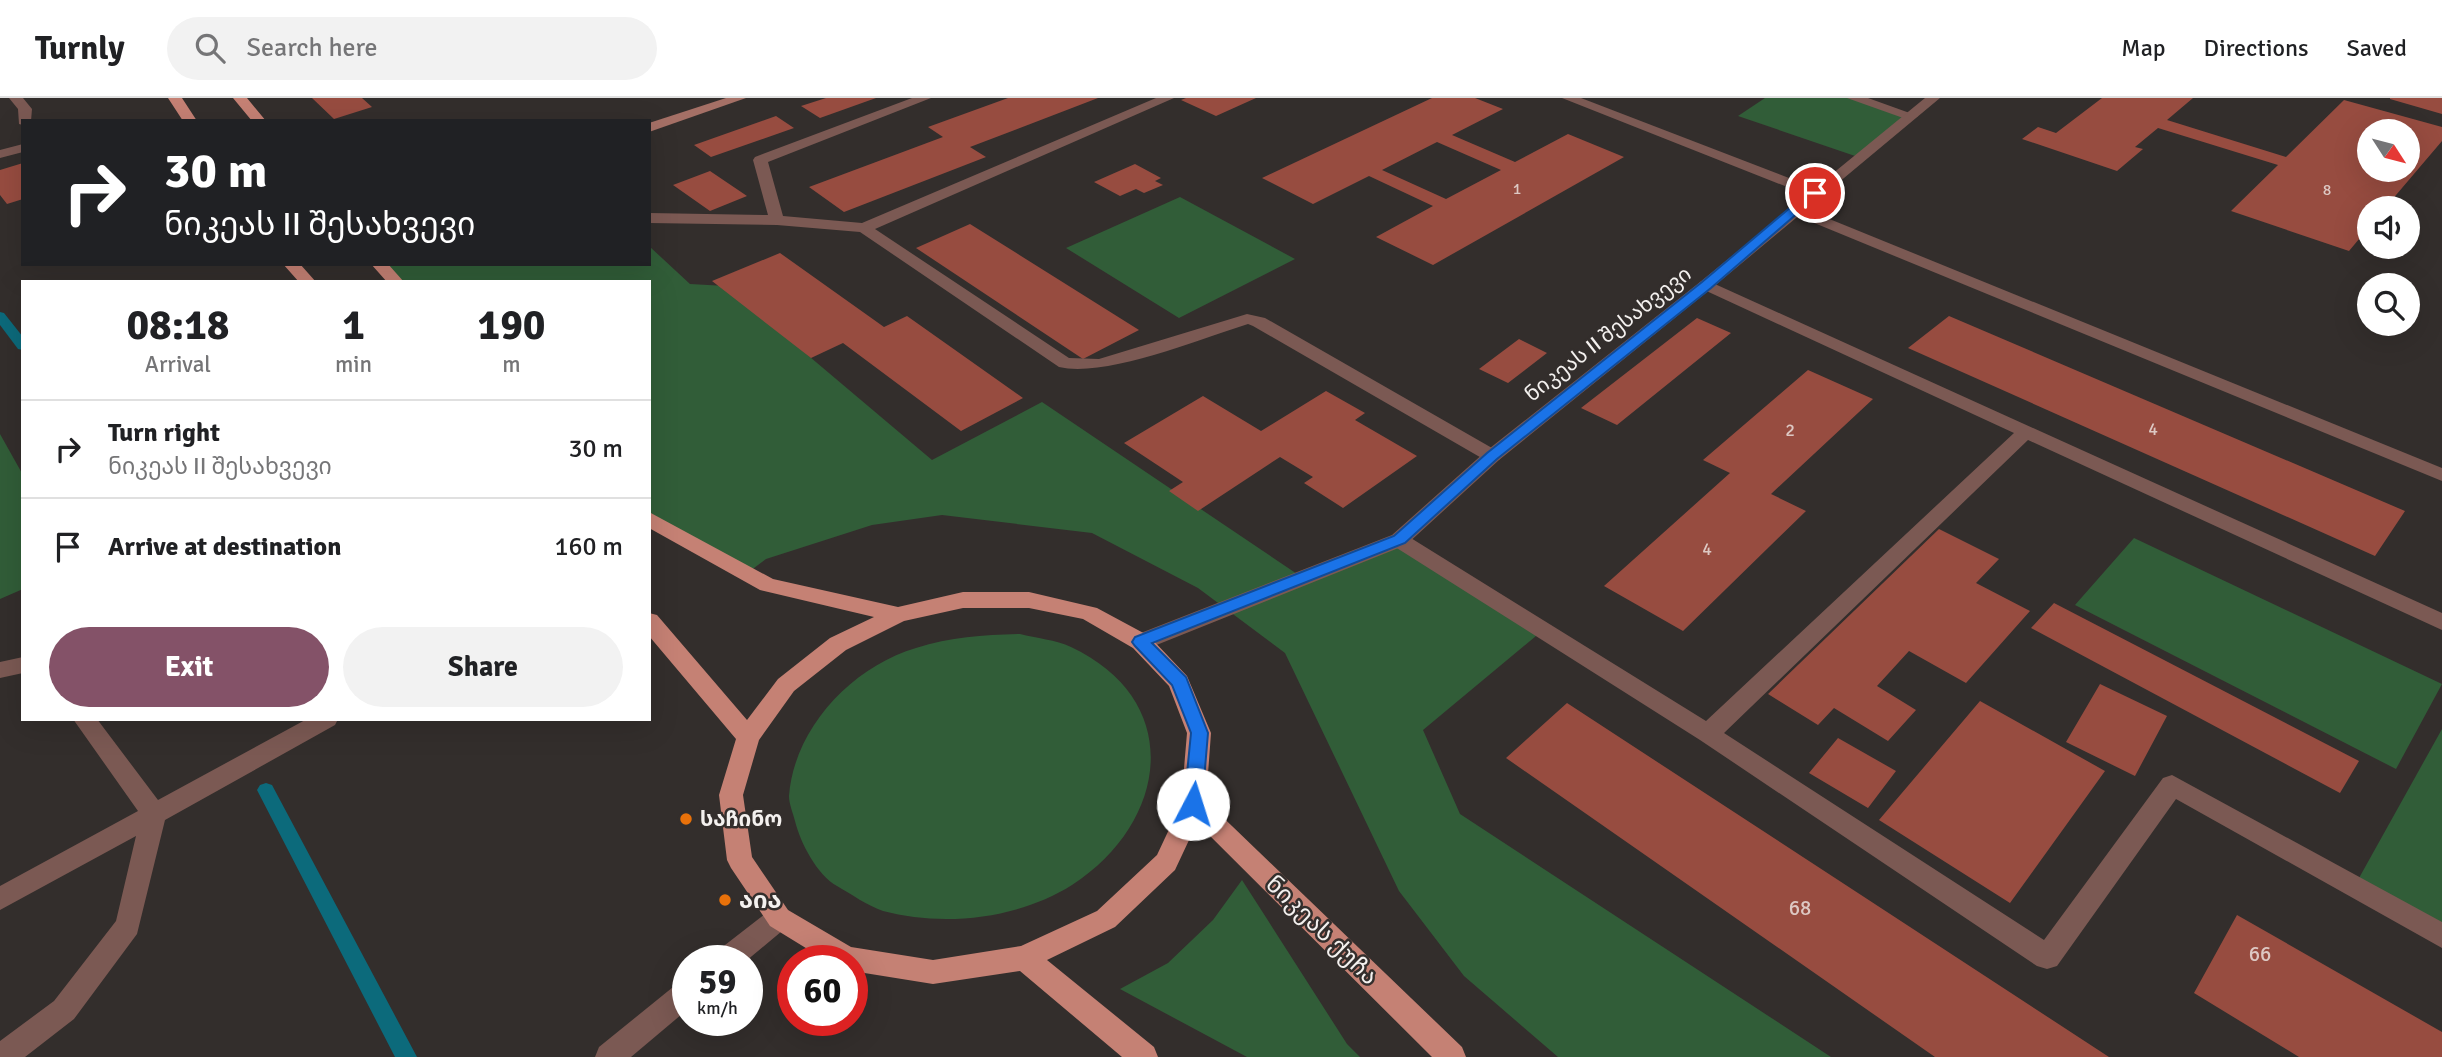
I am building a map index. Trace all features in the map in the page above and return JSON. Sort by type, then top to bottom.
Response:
[{"type":"main road","points":[[175,98],[189,119]]},
{"type":"main road","points":[[240,98],[257,119]]},
{"type":"main road","points":[[651,127],[739,98]]},
{"type":"main road","points":[[293,266],[306,280]]},
{"type":"main road","points":[[381,266],[394,280]]},
{"type":"main road","points":[[651,520],[767,585],[898,615]]},
{"type":"main road","points":[[963,600],[1029,600],[1089,613],[1140,642],[1180,682],[1199,733],[1193,804],[1166,862],[1106,919],[1024,958],[933,972],[846,958],[779,918],[740,860],[731,795],[748,737],[786,685],[838,644],[898,615],[963,600]]},
{"type":"main road","points":[[651,623],[748,737]]},
{"type":"main road","name":"ნიკეას ქუჩა","points":[[1193,804],[1452,1057]]},
{"type":"main road","points":[[1024,958],[1144,1057]]},
{"type":"street","points":[[16,98],[24,108],[24,119]]},
{"type":"street","points":[[777,220],[760,160],[924,98]]},
{"type":"street","points":[[651,218],[777,220],[864,228],[1167,98]]},
{"type":"street","points":[[1569,98],[1815,193]]},
{"type":"street","points":[[1854,98],[1911,116]]},
{"type":"street","name":"ნიკეას II შესახვევი","points":[[1140,642],[1399,540],[1492,456],[1706,285],[1933,98]]},
{"type":"street","points":[[0,154],[21,144]]},
{"type":"street","points":[[1795,210],[2442,475]]},
{"type":"street","points":[[864,228],[1066,363],[1100,364],[1247,319],[1259,322],[1492,456]]},
{"type":"street","points":[[1706,285],[2442,622]]},
{"type":"street","points":[[1707,734],[2026,432]]},
{"type":"street","points":[[1399,540],[1707,734],[2047,957],[2172,785],[2442,936]]},
{"type":"street","points":[[0,670],[21,666]]},
{"type":"street","points":[[2,1057],[64,1010],[128,926],[154,813],[85,721]]},
{"type":"street","points":[[0,899],[323,721]]},
{"type":"street","points":[[746,945],[779,918]]},
{"type":"street","points":[[609,1057],[672,1005]]},
{"type":"green space","points":[[1765,98],[1854,98],[1911,116],[1858,157],[1738,116]]},
{"type":"green space","points":[[1180,197],[1295,259],[1179,318],[1066,248]]},
{"type":"green space","points":[[651,248],[690,284],[726,286],[932,460],[1042,402],[1303,578],[1399,540],[1542,631],[1423,730],[1460,814],[1831,1057],[1558,1057],[1464,976],[1399,891],[1285,653],[1198,588],[1092,533],[942,515],[872,525],[766,559],[746,574],[651,520],[651,280],[394,280],[381,266],[651,266]]},
{"type":"green space","points":[[0,434],[21,471],[21,590],[0,599]]},
{"type":"green space","points":[[2134,538],[2442,684],[2396,769],[2075,605]]},
{"type":"green space","points":[[1020,634],[1071,647],[1108,670],[1133,698],[1147,730],[1151,763],[1144,797],[1129,829],[1104,859],[1072,885],[1028,906],[980,917],[931,918],[883,911],[830,881],[816,866],[805,848],[789,796],[793,771],[802,747],[830,704],[849,685],[870,670],[892,657],[916,648],[968,637]]},
{"type":"green space","points":[[2442,729],[2442,936],[2354,887]]},
{"type":"green space","points":[[1242,880],[1347,1044],[1360,1057],[1247,1057],[1120,989],[1168,963],[1213,920]]},
{"type":"building","points":[[312,98],[362,98],[372,107],[334,119]]},
{"type":"building","points":[[826,98],[876,98],[820,118],[801,106]]},
{"type":"building","points":[[1008,98],[1098,98],[970,147],[986,157],[844,212],[809,187],[943,137],[928,127]]},
{"type":"building","points":[[1256,98],[1216,116],[1181,100]]},
{"type":"building","points":[[1432,98],[1475,98],[1503,109],[1452,135],[1515,162],[1568,134],[1624,157],[1433,265],[1376,237],[1433,206],[1369,176],[1313,204],[1262,178]],"holes":[[[1437,142],[1501,170],[1446,199],[1382,170]]]},
{"type":"building","points":[[2102,98],[2193,98],[2167,120],[2286,157],[2344,100],[2413,119],[2357,119],[2357,182],[2407,182],[2395,196],[2357,196],[2357,241],[2349,251],[2231,211],[2278,165],[2158,128],[2135,147],[2143,149],[2117,171],[2022,139],[2038,127],[2056,133]]},
{"type":"building","points":[[2442,98],[2442,114],[2390,99]]},
{"type":"building","points":[[776,116],[794,128],[711,157],[694,145]]},
{"type":"building","points":[[2420,121],[2442,127],[2442,141],[2420,167]]},
{"type":"building","points":[[21,164],[21,200],[7,204],[0,195],[0,170]]},
{"type":"building","points":[[1135,164],[1161,178],[1155,181],[1163,185],[1144,193],[1136,189],[1120,196],[1094,182]]},
{"type":"building","points":[[710,171],[747,196],[710,211],[673,185]]},
{"type":"building","points":[[970,224],[1139,330],[1083,359],[916,248]]},
{"type":"building","points":[[780,253],[884,327],[907,316],[1023,398],[961,431],[843,343],[811,358],[712,281]]},
{"type":"building","points":[[1949,316],[2405,511],[2375,556],[1908,348]]},
{"type":"building","points":[[1697,318],[1731,333],[1617,425],[1581,408]]},
{"type":"building","points":[[1519,339],[1547,353],[1508,383],[1479,369]]},
{"type":"building","points":[[1808,370],[1873,399],[1771,494],[1806,511],[1683,631],[1604,586],[1730,473],[1703,460]]},
{"type":"building","points":[[1326,391],[1365,413],[1355,420],[1417,456],[1343,508],[1304,483],[1313,477],[1280,457],[1198,511],[1169,491],[1183,482],[1124,443],[1203,396],[1261,431]]},
{"type":"building","points":[[1939,529],[1999,559],[1976,583],[2030,611],[1966,683],[1909,651],[1877,686],[1916,710],[1888,741],[1834,708],[1818,725],[1768,694]]},
{"type":"building","points":[[2054,603],[2359,761],[2340,793],[2031,628]]},
{"type":"building","points":[[2100,684],[2167,716],[2135,776],[2066,742]]},
{"type":"building","points":[[1980,701],[2105,771],[2010,903],[1879,820]]},
{"type":"building","points":[[1567,703],[2109,1057],[1935,1057],[1506,758]]},
{"type":"building","points":[[1838,738],[1896,771],[1868,808],[1809,773]]},
{"type":"building","points":[[2237,915],[2442,1032],[2442,1057],[2299,1057],[2194,993]]},
{"type":"waterway","points":[[0,316],[21,343]]},
{"type":"waterway","points":[[266,790],[406,1057]]},
{"type":"place","name":"საჩინო","points":[[686,819]]},
{"type":"place","name":"აია","points":[[725,900]]},
{"type":"route","points":[[1193,804],[1199,733],[1180,682],[1140,642],[1399,540],[1492,456],[1706,285],[1815,193]]}]
